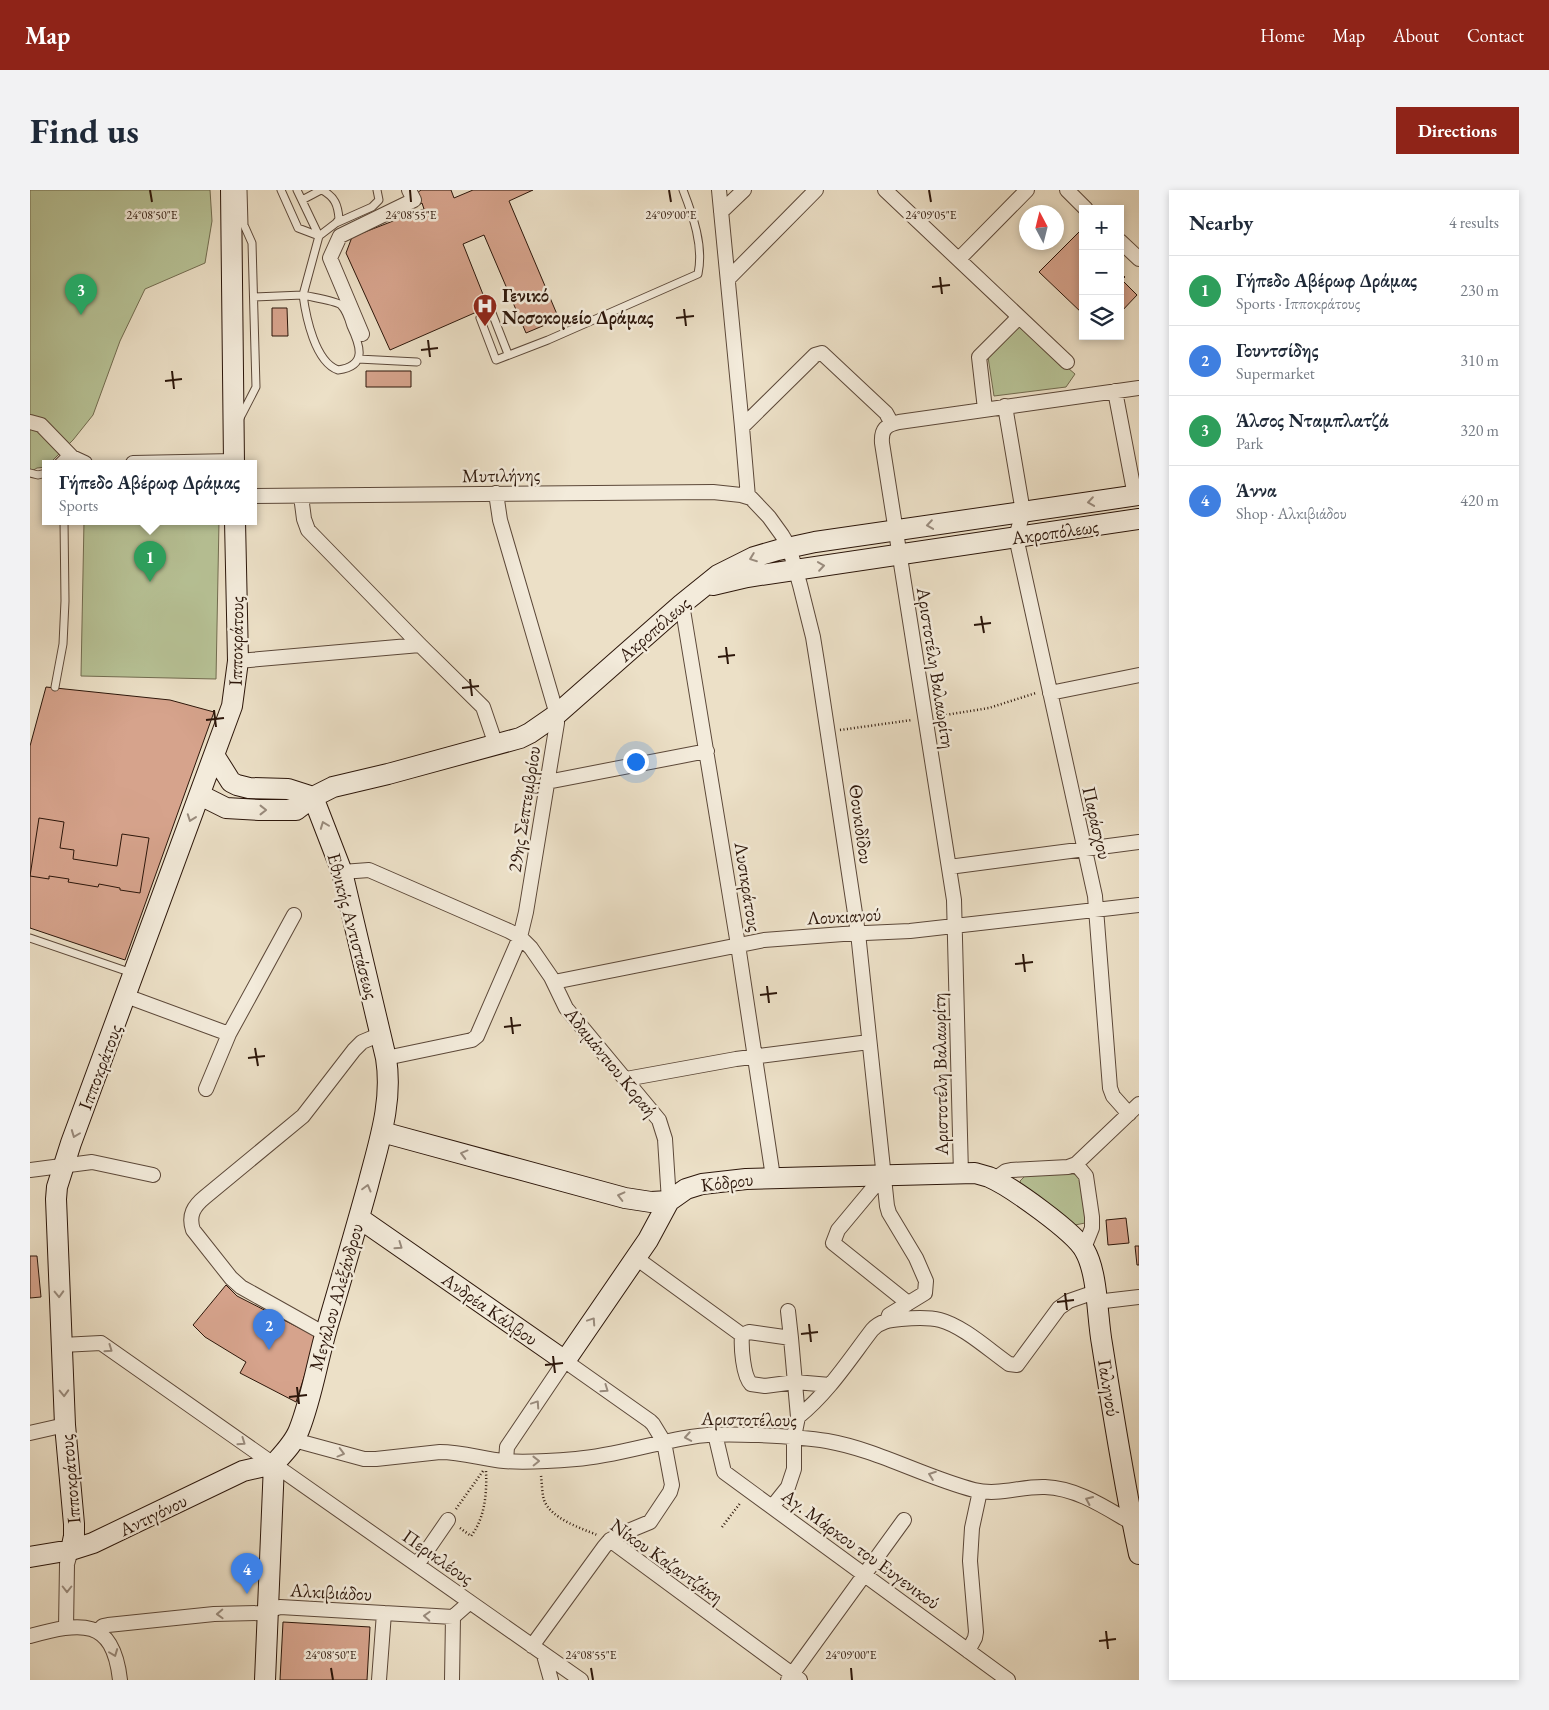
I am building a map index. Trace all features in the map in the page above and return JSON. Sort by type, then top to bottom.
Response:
[{"type":"street","points":[[231,190],[234,460]]},
{"type":"street","points":[[363,333],[330,258],[340,236],[414,200],[409,190]]},
{"type":"street","points":[[719,190],[748,497]]},
{"type":"street","points":[[721,212],[744,190]]},
{"type":"street","points":[[728,279],[816,190]]},
{"type":"street","points":[[885,190],[1067,362]]},
{"type":"street","points":[[959,259],[1027,190]]},
{"type":"street","points":[[1067,190],[1082,205]]},
{"type":"street","points":[[1124,245],[1139,259]]},
{"type":"street","points":[[985,409],[979,357],[1019,317]]},
{"type":"street","points":[[742,426],[815,356],[822,353],[886,413],[892,424],[1005,406],[1139,388]]},
{"type":"street","points":[[704,587],[718,575],[735,565],[788,547],[1023,512],[1138,499],[1115,391]]},
{"type":"street","points":[[1005,406],[1023,512],[1016,537]]},
{"type":"street","points":[[30,422],[41,425],[77,460]]},
{"type":"street","name":"Αριστοτέλη Βαλαωρίτη","points":[[892,424],[883,430],[882,439],[954,900],[961,1174]]},
{"type":"street","name":"Μυτιλήνης","points":[[257,496],[693,491],[748,497]]},
{"type":"street","name":"29ης Σεπτεμβρίου","points":[[386,1058],[468,1041],[477,1036],[520,937],[526,912],[557,723],[500,520],[496,494]]},
{"type":"street","points":[[301,496],[304,519],[308,530],[483,707],[496,744]]},
{"type":"street","name":"Θουκιδίδου","points":[[748,497],[769,516],[788,547],[813,637],[858,933],[882,1176],[889,1213],[908,1243],[926,1281],[925,1293],[908,1303]]},
{"type":"street","name":"Ακροπόλεως","points":[[200,795],[226,808],[296,810],[313,797],[333,787],[397,772],[530,734],[556,715],[682,604],[704,587],[735,579],[1139,520]]},
{"type":"street","name":"Ιπποκράτους","points":[[66,1628],[67,1564],[74,1536],[74,1524],[65,1425],[57,1187],[232,706],[238,661],[235,525]]},
{"type":"street","name":"Παράσχου","points":[[1016,537],[1095,896],[1110,1088],[1113,1096],[1134,1109]]},
{"type":"street","name":"Λυσικράτους","points":[[682,604],[738,945],[773,1177]]},
{"type":"street","points":[[238,661],[420,645]]},
{"type":"street","points":[[1050,693],[1139,676]]},
{"type":"street","points":[[547,782],[707,751]]},
{"type":"street","points":[[214,755],[231,782],[237,785],[249,788],[288,789],[313,797]]},
{"type":"street","name":"Εθνικής Αντιστάσεως","points":[[313,797],[342,872],[386,1058]]},
{"type":"street","points":[[949,867],[1139,842]]},
{"type":"street","name":"Αδαμάντιου Κοραή","points":[[342,872],[369,870],[509,931],[520,937],[531,948],[554,982],[563,1004],[656,1116],[665,1138],[669,1201]]},
{"type":"street","name":"Λουκιανού","points":[[554,982],[764,940],[858,933],[892,933],[1139,906]]},
{"type":"street","points":[[206,1089],[229,1034],[294,914]]},
{"type":"street","points":[[126,996],[229,1034]]},
{"type":"street","points":[[325,1334],[247,1291],[234,1281],[193,1230],[192,1211],[205,1197],[303,1116],[354,1050],[362,1042],[380,1034]]},
{"type":"street","points":[[626,1079],[755,1057],[869,1042]]},
{"type":"street","name":"Μεγάλου Αλεξάνδρου","points":[[274,1464],[294,1440],[307,1406],[325,1334],[359,1218],[387,1111],[389,1091],[386,1058]]},
{"type":"street","points":[[995,1179],[1006,1171],[1011,1170],[1068,1167],[1076,1164],[1134,1109]]},
{"type":"street","points":[[382,1132],[625,1198],[651,1202],[669,1201]]},
{"type":"street","points":[[30,1170],[82,1162],[98,1163],[152,1175]]},
{"type":"street","points":[[1076,1164],[1085,1174],[1092,1217],[1092,1228],[1084,1248]]},
{"type":"street","name":"Κόδρου","points":[[669,1201],[686,1189],[702,1184],[732,1180],[773,1177],[981,1174],[995,1179],[1065,1229]]},
{"type":"street","points":[[882,1176],[838,1230],[833,1243],[908,1303],[889,1315],[887,1321]]},
{"type":"street","points":[[506,1461],[507,1447],[636,1258],[653,1232],[669,1201]]},
{"type":"street","name":"Ανδρέα Κάλβου","points":[[359,1218],[650,1421],[654,1424],[664,1442]]},
{"type":"street","name":"Γαληνού","points":[[1065,1229],[1084,1248],[1090,1264],[1101,1342],[1139,1554]]},
{"type":"street","points":[[636,1258],[742,1335]]},
{"type":"street","points":[[798,1417],[808,1410],[830,1386],[878,1324],[887,1321],[916,1318],[940,1320],[960,1330],[1009,1364],[1017,1365],[1059,1308],[1069,1302],[1096,1297],[1139,1297]]},
{"type":"street","points":[[772,1507],[788,1487],[794,1469],[794,1437],[798,1417],[788,1311]]},
{"type":"street","points":[[742,1335],[749,1332],[790,1338]]},
{"type":"street","points":[[742,1335],[742,1355],[747,1378],[750,1383],[765,1386],[795,1382],[830,1386]]},
{"type":"street","name":"Περικλέους","points":[[62,1345],[101,1343],[580,1680]]},
{"type":"street","points":[[30,1433],[65,1425]]},
{"type":"street","name":"Αριστοτέλους","points":[[294,1440],[364,1459],[451,1452],[506,1461],[539,1461],[606,1456],[692,1436],[715,1434],[794,1437],[827,1441],[855,1448],[980,1491],[1002,1492],[1033,1487],[1052,1488],[1093,1501],[1132,1523]]},
{"type":"street","name":"Αγ. Μάρκου του Ευγενικού","points":[[715,1434],[722,1469],[750,1492],[1008,1680]]},
{"type":"street","points":[[532,1646],[610,1540],[650,1522],[670,1492],[672,1485],[664,1442]]},
{"type":"street","points":[[265,1680],[274,1464]]},
{"type":"street","name":"Αντιγόνου","points":[[30,1557],[71,1550],[114,1534],[243,1471],[274,1464]]},
{"type":"street","points":[[968,1650],[975,1638],[976,1632],[970,1561],[972,1528],[980,1491]]},
{"type":"street","points":[[416,1565],[448,1520]]},
{"type":"street","points":[[793,1678],[904,1520]]},
{"type":"street","name":"Νίκου Καζαντζάκη","points":[[610,1540],[793,1678]]},
{"type":"street","points":[[452,1680],[453,1617],[470,1602]]},
{"type":"street","name":"Αλκιβιάδου","points":[[98,1631],[103,1626],[108,1625],[214,1614],[260,1613],[280,1607],[453,1617]]},
{"type":"street","points":[[379,1680],[384,1614]]},
{"type":"street","points":[[30,1636],[66,1628],[82,1627],[98,1631],[107,1638],[113,1647],[120,1680]]},
{"type":"street","points":[[544,1655],[551,1680]]},
{"type":"lane","points":[[234,432],[256,387],[252,243],[244,225],[243,190]]},
{"type":"lane","points":[[281,190],[298,228],[319,236]]},
{"type":"lane","points":[[297,190],[319,236]]},
{"type":"lane","points":[[302,200],[322,190],[333,197],[336,202],[339,218],[336,223]]},
{"type":"lane","points":[[254,297],[303,295],[336,302],[341,305],[363,333],[358,359],[352,366],[343,369],[333,368],[322,357],[306,314],[303,295],[319,236],[336,223],[372,207],[379,200],[377,190]]},
{"type":"lane","points":[[508,354],[492,313],[480,318],[496,360],[548,340],[698,274],[701,260],[698,237],[692,212],[683,190]]},
{"type":"lane","points":[[306,314],[311,304],[322,300]]},
{"type":"lane","points":[[358,359],[418,362]]},
{"type":"lane","points":[[61,460],[68,453]]},
{"type":"lane","points":[[54,687],[63,644],[65,601],[64,525]]},
{"type":"lane","points":[[30,938],[135,974]]},
{"type":"path","name":"Νίκου Καζαντζάκη","points":[[539,1461],[544,1501],[552,1512],[572,1525],[610,1540]]},
{"type":"path","points":[[486,1467],[486,1490],[483,1509],[471,1536],[448,1520],[458,1505],[486,1467]]},
{"type":"path","points":[[722,1527],[750,1492]]},
{"type":"green space","points":[[30,190],[210,190],[212,221],[205,263],[145,289],[120,341],[93,415],[73,440],[53,460],[42,460],[42,467],[30,472]]},
{"type":"green space","points":[[1019,326],[1075,374],[1066,387],[994,396],[988,357]]},
{"type":"green space","points":[[84,525],[219,525],[216,679],[81,676]]},
{"type":"green space","points":[[1073,1174],[1080,1176],[1087,1219],[1085,1223],[1075,1225],[1021,1184],[1020,1181],[1026,1175]]},
{"type":"building","points":[[421,190],[451,190],[454,198],[473,190],[533,190],[509,201],[559,319],[526,333],[484,235],[463,244],[488,307],[390,350],[346,253],[352,237],[424,209],[422,203],[417,206],[413,196]]},
{"type":"building","points":[[1079,232],[1079,310],[1039,272],[1061,250],[1064,250],[1064,247]]},
{"type":"building","points":[[1124,282],[1137,295],[1124,309]]},
{"type":"building","points":[[272,308],[287,308],[288,336],[272,336]]},
{"type":"building","points":[[366,371],[411,371],[411,387],[366,387]]},
{"type":"building","points":[[46,687],[170,700],[214,712],[125,960],[30,928],[30,746]]},
{"type":"building","points":[[39,818],[64,822],[60,848],[74,850],[73,859],[117,866],[122,834],[149,838],[140,893],[99,884],[98,887],[68,882],[69,879],[49,876],[49,879],[30,876]]},
{"type":"building","points":[[1126,1218],[1129,1243],[1108,1245],[1106,1220]]},
{"type":"building","points":[[1135,1246],[1139,1246],[1139,1265],[1137,1265]]},
{"type":"building","points":[[30,1256],[37,1256],[41,1297],[30,1298]]},
{"type":"building","points":[[226,1285],[237,1296],[317,1337],[296,1402],[240,1373],[246,1362],[205,1337],[193,1325]]},
{"type":"building","points":[[283,1622],[370,1627],[367,1680],[280,1680]]},
{"type":"place","name":"Άλσος Νταμπλατζά","points":[[81,315]]},
{"type":"place","name":"Γενικό Νοσοκομείο Δράμας","points":[[485,327]]},
{"type":"place","name":"Γήπεδο Αβέρωφ Δράμας","points":[[150,582]]},
{"type":"place","name":"Γουντσίδης","points":[[269,1350]]},
{"type":"place","name":"Άννα","points":[[247,1594]]}]
